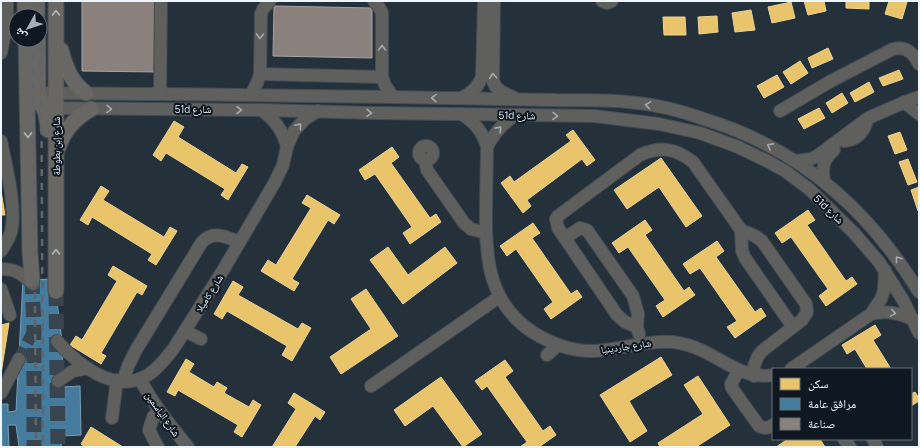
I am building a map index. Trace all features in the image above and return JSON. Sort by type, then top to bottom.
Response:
[{"type":"main road","name":"شارع إبن بطوطة","points":[[56,1],[56,93],[50,108],[56,152],[56,291]]},
{"type":"main road","points":[[56,32],[68,73],[76,84],[86,93]]},
{"type":"main road","points":[[27,48],[31,98],[30,253],[32,282]]},
{"type":"main road","points":[[31,98],[37,48]]},
{"type":"main road","points":[[31,98],[34,96],[50,108],[48,118],[50,202],[56,220]]},
{"type":"main road","points":[[56,152],[72,123],[91,108]]},
{"type":"street","points":[[1,53],[7,22],[7,1]]},
{"type":"street","points":[[160,94],[161,1]]},
{"type":"street","points":[[250,95],[260,74],[261,14],[263,9],[270,1]]},
{"type":"street","points":[[374,1],[382,14],[382,77],[385,85],[393,97]]},
{"type":"street","points":[[460,98],[474,91],[482,77],[484,1]]},
{"type":"street","points":[[494,1],[494,86],[504,93],[520,99]]},
{"type":"street","points":[[602,1],[607,3],[612,1]]},
{"type":"street","points":[[780,111],[832,81],[893,49],[899,48],[910,51],[919,64]]},
{"type":"street","points":[[260,74],[382,77]]},
{"type":"street","name":"51d شارع","points":[[31,98],[56,93],[250,95],[520,99],[627,102],[656,106],[691,114],[719,123],[746,134],[796,161],[824,181],[859,213],[896,257],[919,292]]},
{"type":"street","points":[[796,161],[818,156],[866,119],[919,97]]},
{"type":"street","points":[[904,102],[919,114]]},
{"type":"street","name":"51d شارع","points":[[50,108],[594,116],[660,124],[700,133],[738,147],[767,161],[785,171],[809,189],[854,232],[885,270],[914,320],[919,332]]},
{"type":"street","points":[[261,110],[276,123],[281,131],[287,147]]},
{"type":"street","name":"شارع كاميلا","points":[[57,341],[72,357],[98,374],[120,381],[140,379],[149,374],[166,358],[185,331],[239,242],[280,173],[292,135],[305,119],[318,111]]},
{"type":"street","name":"شارع جاردينيا","points":[[460,114],[470,119],[479,127],[487,147],[486,248],[491,275],[499,297],[516,319],[528,329],[557,346],[590,351],[620,348],[659,341],[688,345],[702,350],[739,370],[754,376],[772,375]]},
{"type":"street","points":[[487,147],[498,129],[506,121],[516,115]]},
{"type":"street","points":[[824,181],[823,166],[829,154],[875,116]]},
{"type":"street","points":[[1,141],[12,216],[9,237],[1,251]]},
{"type":"street","points":[[637,327],[625,322],[617,315],[564,238],[558,228],[556,219],[640,155],[650,151],[662,149],[678,153],[693,162],[742,230],[762,241],[806,304],[807,312],[805,316],[762,352],[755,361],[754,376]]},
{"type":"street","points":[[425,161],[427,170],[464,223],[471,229],[486,233]]},
{"type":"street","points":[[824,204],[834,209],[849,223],[858,222],[860,218],[859,213]]},
{"type":"street","points":[[564,238],[580,228],[587,230],[633,296],[638,314],[637,327],[642,343]]},
{"type":"street","points":[[742,230],[741,244],[745,258],[793,327]]},
{"type":"street","points":[[112,418],[120,381],[136,350],[202,242],[208,236],[218,235],[239,242]]},
{"type":"street","points":[[6,269],[22,262],[30,253]]},
{"type":"street","points":[[6,269],[20,273],[32,282]]},
{"type":"street","points":[[795,368],[806,365],[871,314],[882,299],[885,270]]},
{"type":"street","points":[[1,289],[10,315]]},
{"type":"street","points":[[371,386],[499,297]]},
{"type":"street","points":[[871,314],[895,312],[914,320]]},
{"type":"street","points":[[185,331],[201,339]]},
{"type":"street","points":[[547,355],[557,346]]},
{"type":"street","points":[[1,393],[19,359]]},
{"type":"street","points":[[58,381],[73,371],[88,368]]},
{"type":"street","points":[[739,370],[731,384],[732,388],[759,426],[768,428],[772,426]]},
{"type":"street","name":"شارع الياسمين","points":[[140,379],[159,410],[188,447]]},
{"type":"street","points":[[158,447],[149,430],[153,417],[159,410]]},
{"type":"building: سكن","points":[[804,1],[824,1],[826,11],[808,15]]},
{"type":"building: سكن","points":[[846,1],[869,1],[869,9],[846,8]]},
{"type":"building: سكن","points":[[889,1],[907,2],[902,19],[885,14]]},
{"type":"building: سكن","points":[[791,2],[795,18],[772,23],[768,7]]},
{"type":"building: سكن","points":[[751,10],[755,30],[735,32],[732,13]]},
{"type":"building: سكن","points":[[717,16],[718,32],[699,34],[698,17]]},
{"type":"building: سكن","points":[[663,17],[685,17],[686,35],[664,35]]},
{"type":"building: سكن","points":[[828,48],[833,59],[812,68],[808,58]]},
{"type":"building: سكن","points":[[800,61],[808,73],[791,84],[783,72]]},
{"type":"building: سكن","points":[[899,70],[903,79],[883,86],[879,78]]},
{"type":"building: سكن","points":[[777,75],[784,87],[764,98],[757,86]]},
{"type":"building: سكن","points":[[869,82],[874,92],[855,102],[850,93]]},
{"type":"building: سكن","points":[[842,93],[848,103],[832,113],[826,103]]},
{"type":"building: سكن","points":[[819,108],[825,118],[804,129],[798,119]]},
{"type":"building: سكن","points":[[174,121],[184,127],[178,137],[236,173],[242,164],[248,167],[228,200],[221,195],[225,189],[166,153],[161,161],[153,155]]},
{"type":"building: سكن","points":[[573,130],[595,160],[587,166],[582,159],[527,200],[531,206],[523,213],[501,183],[510,176],[514,182],[571,141],[566,135]]},
{"type":"building: سكن","points":[[900,132],[907,150],[895,154],[888,136]]},
{"type":"building: سكن","points":[[392,147],[399,157],[391,163],[430,218],[436,214],[441,222],[410,244],[403,233],[412,227],[375,174],[365,180],[359,170]]},
{"type":"building: سكن","points":[[661,158],[702,216],[686,227],[659,187],[627,209],[614,190]]},
{"type":"building: سكن","points":[[908,159],[917,182],[908,185],[899,162]]},
{"type":"building: سكن","points":[[101,186],[109,191],[103,200],[164,237],[170,227],[177,231],[156,265],[148,260],[152,254],[92,217],[88,225],[80,220]]},
{"type":"building: سكن","points":[[919,187],[919,210],[918,211],[911,190]]},
{"type":"building: سكن","points":[[1,191],[5,215],[1,215]]},
{"type":"building: سكن","points":[[307,195],[340,215],[334,224],[328,220],[292,279],[299,283],[294,291],[261,271],[268,260],[276,265],[311,208],[302,203]]},
{"type":"building: سكن","points":[[808,210],[815,220],[807,225],[846,281],[852,277],[857,284],[826,306],[819,296],[828,289],[791,237],[782,243],[775,233]]},
{"type":"building: سكن","points":[[645,220],[652,230],[645,235],[684,291],[689,287],[695,295],[663,317],[656,306],[665,300],[628,247],[619,253],[612,243]]},
{"type":"building: سكن","points":[[533,223],[540,233],[532,238],[571,294],[577,290],[582,297],[551,319],[544,309],[553,302],[516,249],[507,256],[500,246]]},
{"type":"building: سكن","points":[[717,241],[724,251],[716,257],[755,312],[761,308],[766,316],[735,338],[727,327],[737,321],[700,268],[690,274],[683,264]]},
{"type":"building: سكن","points":[[388,247],[408,275],[445,247],[457,263],[403,304],[370,260]]},
{"type":"building: سكن","points":[[113,266],[147,286],[142,295],[137,292],[101,353],[106,356],[101,364],[70,345],[76,336],[82,340],[117,281],[108,275]]},
{"type":"building: سكن","points":[[233,281],[243,287],[238,295],[298,329],[302,323],[311,328],[292,361],[282,355],[287,346],[227,311],[222,319],[214,314]]},
{"type":"building: سكن","points":[[366,289],[398,336],[341,374],[330,357],[371,329],[351,299]]},
{"type":"building: سكن","points":[[9,323],[3,361],[1,374],[1,325]]},
{"type":"building: سكن","points":[[875,325],[881,335],[873,340],[890,368],[866,368],[855,349],[847,354],[842,345]]},
{"type":"building: سكن","points":[[661,357],[672,375],[629,401],[647,431],[630,442],[600,395]]},
{"type":"building: سكن","points":[[186,359],[194,364],[189,372],[214,387],[217,382],[227,388],[224,393],[249,407],[253,400],[261,405],[242,437],[234,432],[238,425],[178,390],[175,396],[167,392]]},
{"type":"building: سكن","points":[[505,360],[513,371],[505,377],[543,431],[550,426],[556,435],[539,447],[520,447],[527,442],[487,386],[482,390],[475,381]]},
{"type":"building: سكن","points":[[698,376],[730,425],[696,447],[660,447],[658,443],[703,414],[684,385]]},
{"type":"building: سكن","points":[[441,377],[482,434],[463,447],[433,406],[405,426],[394,410]]},
{"type":"building: سكن","points":[[915,392],[919,398],[919,401],[912,405],[912,394]]},
{"type":"building: سكن","points":[[294,393],[325,412],[320,420],[315,416],[295,447],[272,447],[296,409],[288,403]]},
{"type":"building: سكن","points":[[91,427],[123,447],[85,447],[81,444]]},
{"type":"building: سكن","points":[[786,440],[821,440],[825,447],[776,447]]},
{"type":"building: مرافق عامة","points":[[54,279],[62,341],[63,387],[80,386],[81,435],[62,436],[61,447],[19,447],[16,425],[8,425],[9,447],[2,447],[1,404],[8,404],[8,412],[16,411],[23,280]]},
{"type":"building: صناعة","points":[[82,1],[158,1],[158,72],[82,71]]},
{"type":"building: صناعة","points":[[274,6],[372,8],[372,58],[273,56]]},
{"type":"tunnel","points":[[32,279],[34,330],[34,447]]},
{"type":"tunnel","points":[[56,291],[58,447]]},
{"type":"tunnel","points":[[19,359],[34,330]]},
{"type":"railway","points":[[33,1],[33,8]]},
{"type":"railway","points":[[41,1],[43,447]]},
{"type":"railway","points":[[33,48],[36,447]]}]
